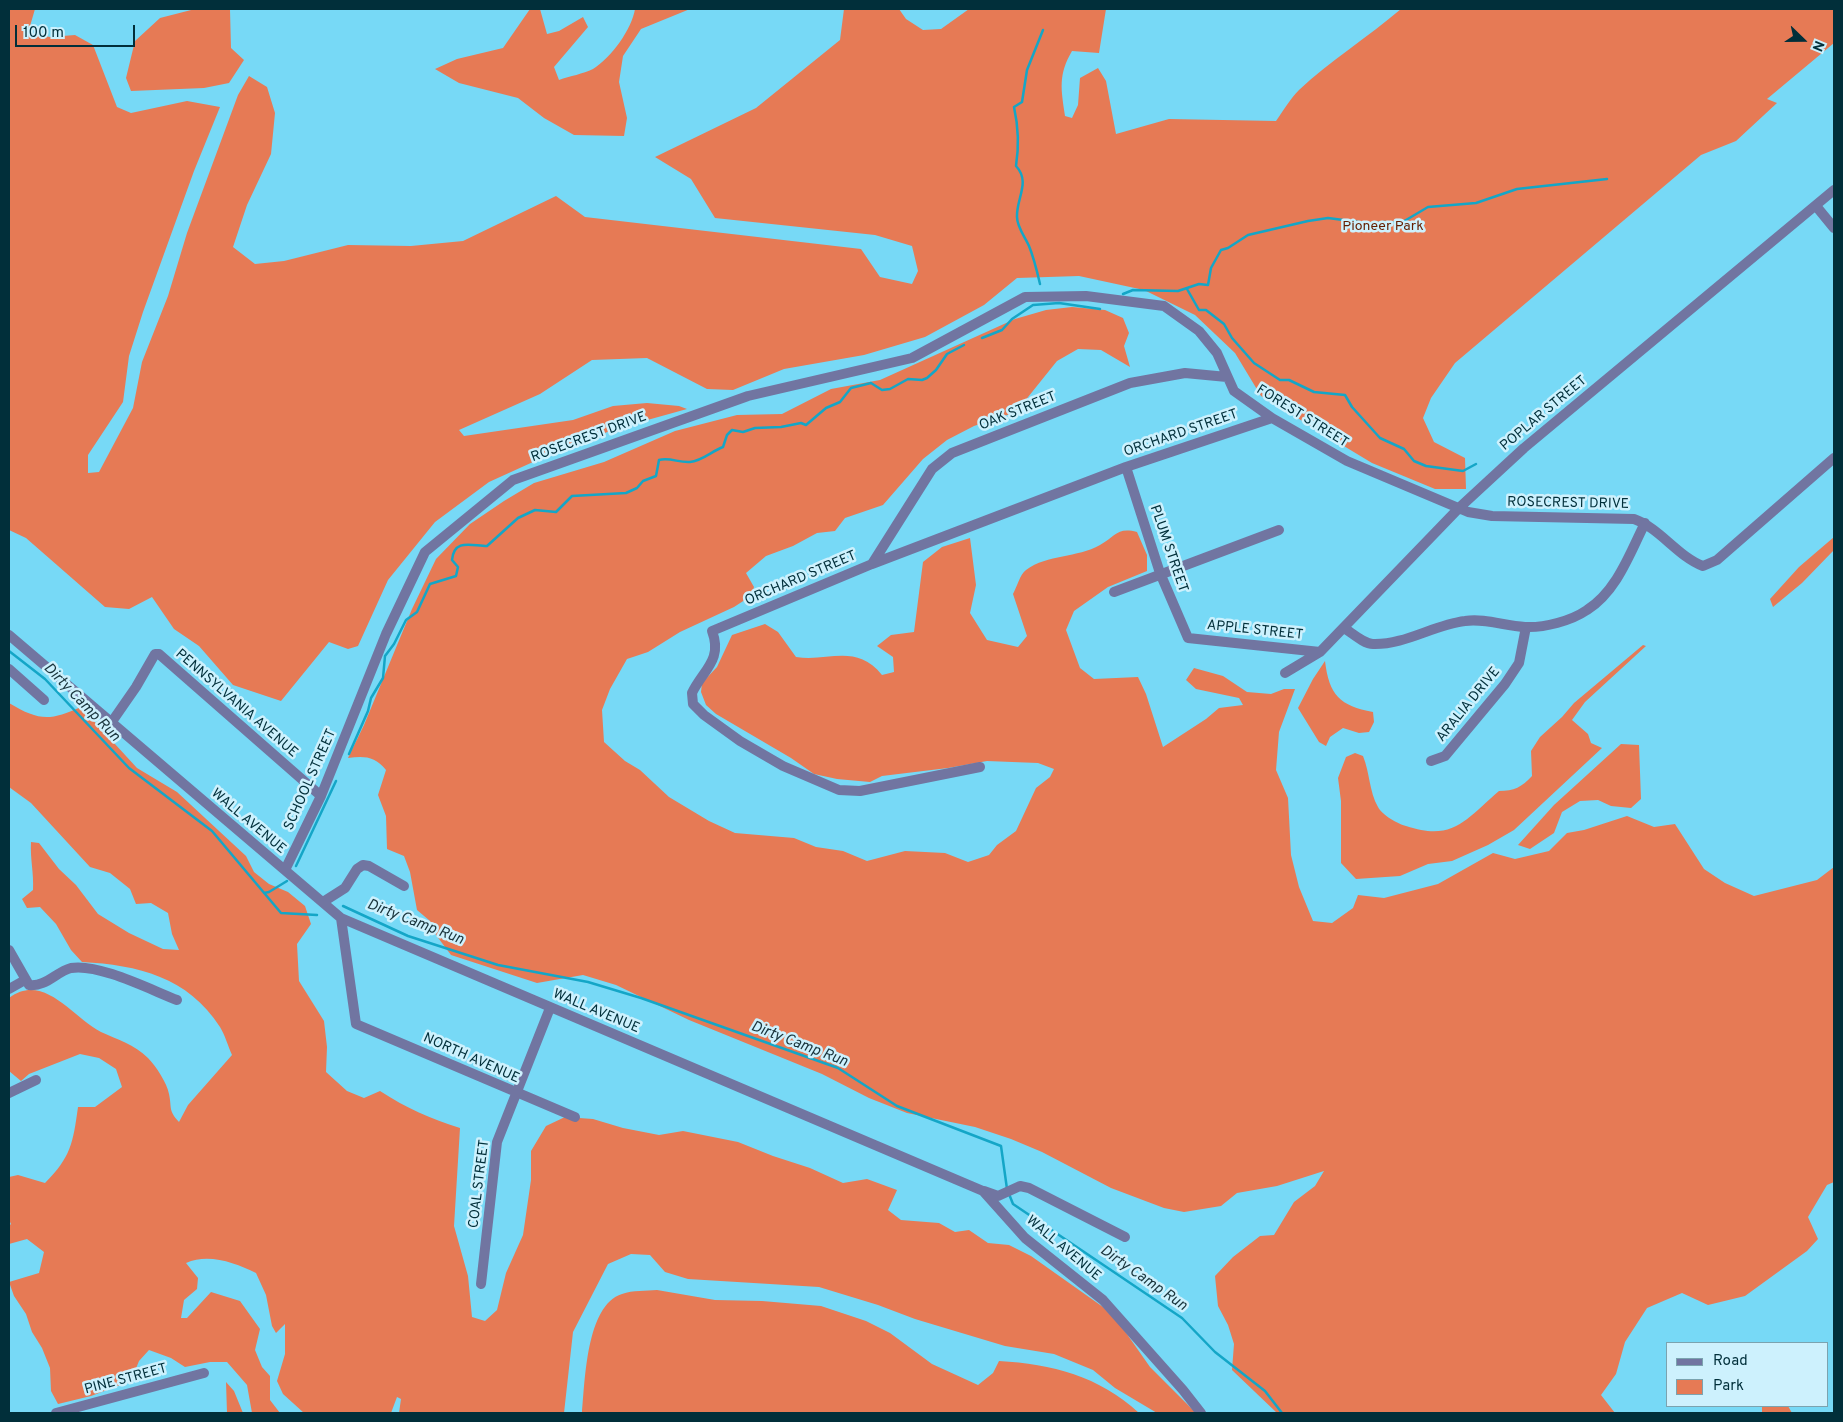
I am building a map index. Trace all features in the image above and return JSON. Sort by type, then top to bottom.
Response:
[{"type":"street","name":"POPLAR STREET","points":[[1285,673],[1320,652],[1458,508],[1524,448],[1834,190]]},
{"type":"street","points":[[1816,206],[1834,228]]},
{"type":"street","name":"FOREST STREET","points":[[965,330],[1025,297],[1086,296],[1164,306],[1199,331],[1217,353],[1234,391],[1272,418],[1347,461],[1458,508]]},
{"type":"street","name":"ROSECREST DRIVE","points":[[349,729],[386,634],[424,552],[513,480],[748,396],[912,358],[965,330]]},
{"type":"street","name":"OAK STREET","points":[[872,564],[932,469],[952,453],[1130,383],[1185,373],[1228,377]]},
{"type":"street","name":"ORCHARD STREET","points":[[980,767],[860,790],[839,790],[813,780],[766,756],[704,715],[694,704],[692,693],[714,658],[717,644],[712,632],[872,564],[1126,467],[1272,418]]},
{"type":"street","name":"ROSECREST DRIVE","points":[[1458,508],[1468,512],[1492,516],[1634,519],[1645,523],[1693,562],[1703,566],[1717,560],[1834,458]]},
{"type":"street","name":"PLUM STREET","points":[[1126,467],[1160,573],[1188,638]]},
{"type":"street","points":[[1344,628],[1370,644],[1391,644],[1444,625],[1466,620],[1526,627],[1560,622],[1586,611],[1605,595],[1620,572],[1645,523]]},
{"type":"street","points":[[1114,592],[1160,573],[1279,530]]},
{"type":"street","name":"ARALIA DRIVE","points":[[1430,762],[1445,756],[1505,684],[1519,663],[1526,627]]},
{"type":"street","name":"WALL AVENUE","points":[[9,635],[341,918],[983,1191],[1025,1238],[1103,1300],[1201,1413]]},
{"type":"street","name":"APPLE STREET","points":[[1188,638],[1320,652]]},
{"type":"street","name":"PENNSYLVANIA AVENUE","points":[[111,722],[136,687],[155,654],[159,654],[320,796]]},
{"type":"street","points":[[9,669],[44,700]]},
{"type":"street","name":"SCHOOL STREET","points":[[285,870],[349,729]]},
{"type":"street","points":[[323,902],[345,888],[357,869],[363,865],[369,866],[404,886]]},
{"type":"street","name":"NORTH AVENUE","points":[[341,918],[356,1024],[516,1094],[575,1117]]},
{"type":"street","points":[[9,950],[29,985],[35,985],[71,968],[86,968],[107,972],[177,1000]]},
{"type":"street","points":[[9,989],[25,980]]},
{"type":"street","name":"COAL STREET","points":[[481,1284],[497,1142],[550,1008]]},
{"type":"street","points":[[9,1093],[36,1080]]},
{"type":"street","points":[[983,1191],[998,1196],[1020,1186],[1029,1188],[1125,1237]]},
{"type":"street","name":"PINE STREET","points":[[56,1413],[204,1373]]},
{"type":"green space","name":"Pioneer Park","points":[[9,9],[35,9],[28,33],[50,37],[75,35],[93,45],[117,107],[131,113],[187,101],[220,107],[194,171],[143,312],[129,356],[123,402],[88,455],[88,473],[99,472],[133,408],[142,362],[168,296],[187,233],[238,95],[249,76],[267,87],[275,113],[271,154],[247,205],[233,247],[255,264],[284,261],[348,245],[411,246],[463,241],[556,196],[585,217],[861,249],[880,277],[912,284],[918,271],[912,246],[875,235],[715,218],[691,179],[655,157],[756,108],[840,40],[844,9],[899,9],[906,19],[923,30],[941,29],[969,9],[1106,9],[1099,53],[1072,51],[1064,67],[1062,90],[1065,116],[1072,118],[1078,105],[1080,78],[1098,68],[1106,81],[1116,134],[1169,119],[1276,121],[1299,90],[1323,69],[1401,9],[1834,9],[1834,43],[1767,99],[1777,103],[1736,141],[1701,155],[1455,363],[1431,398],[1423,418],[1434,442],[1465,458],[1466,489],[1435,489],[1372,463],[1261,396],[1235,353],[1195,315],[1144,290],[1079,276],[1017,278],[984,305],[925,337],[864,355],[784,369],[733,390],[707,389],[647,358],[592,360],[540,394],[459,430],[464,436],[573,420],[613,406],[647,403],[679,406],[687,409],[615,429],[544,457],[489,482],[435,522],[388,580],[358,646],[348,649],[329,642],[281,701],[233,685],[199,646],[174,629],[152,597],[129,609],[105,607],[26,538],[9,530]]},
{"type":"green space","points":[[195,9],[230,10],[231,48],[244,60],[229,83],[204,88],[131,91],[126,78],[135,41],[160,18]]},
{"type":"green space","points":[[530,9],[540,9],[547,34],[559,31],[583,17],[588,27],[554,67],[559,80],[593,69],[607,58],[625,34],[635,9],[690,9],[641,29],[623,56],[619,82],[627,118],[624,136],[574,135],[544,118],[518,98],[459,83],[435,69],[457,59],[503,48]]},
{"type":"green space","points":[[1072,307],[1105,310],[1123,318],[1129,333],[1124,346],[1130,367],[1101,350],[1078,349],[1057,361],[1016,412],[974,426],[947,440],[923,459],[883,505],[845,518],[835,531],[817,533],[793,546],[766,556],[746,573],[754,587],[751,596],[734,607],[680,632],[648,652],[627,659],[610,689],[602,710],[604,742],[625,761],[640,770],[669,797],[709,821],[735,833],[794,838],[816,847],[843,851],[867,861],[905,851],[945,853],[968,862],[989,855],[997,845],[1016,831],[1036,788],[1050,777],[1054,769],[1038,763],[987,761],[882,776],[870,782],[837,779],[814,774],[791,758],[716,714],[706,705],[701,692],[702,683],[717,667],[732,635],[765,624],[778,632],[796,657],[852,657],[862,659],[872,665],[882,675],[894,672],[893,657],[877,646],[891,635],[914,632],[923,562],[942,547],[970,538],[976,585],[970,613],[987,640],[1018,647],[1027,636],[1013,594],[1024,572],[1044,561],[1091,549],[1117,533],[1130,531],[1137,532],[1147,555],[1147,571],[1108,587],[1074,611],[1066,630],[1080,668],[1094,679],[1138,677],[1146,694],[1163,747],[1206,719],[1219,708],[1243,705],[1239,698],[1196,689],[1186,680],[1194,668],[1223,676],[1247,692],[1271,694],[1284,689],[1295,689],[1279,732],[1276,770],[1288,798],[1291,855],[1299,887],[1313,921],[1332,923],[1353,908],[1358,895],[1384,898],[1438,884],[1493,853],[1515,859],[1549,851],[1567,833],[1584,830],[1627,816],[1654,827],[1675,824],[1704,869],[1725,883],[1754,896],[1817,880],[1834,867],[1834,1182],[1827,1185],[1808,1217],[1818,1239],[1807,1251],[1745,1296],[1708,1305],[1682,1293],[1647,1308],[1625,1342],[1616,1374],[1601,1395],[1615,1413],[1277,1413],[1232,1370],[1234,1344],[1228,1325],[1218,1306],[1215,1276],[1233,1257],[1260,1236],[1274,1235],[1294,1202],[1315,1186],[1324,1171],[1277,1186],[1237,1193],[1221,1206],[1184,1212],[1164,1208],[1111,1188],[1042,1152],[1011,1139],[975,1127],[907,1113],[869,1098],[822,1074],[689,1020],[616,985],[583,975],[537,983],[451,955],[436,935],[430,921],[417,910],[410,872],[404,856],[387,849],[386,816],[378,795],[386,770],[378,762],[369,758],[348,758],[364,725],[412,609],[436,559],[470,524],[534,483],[604,462],[675,431],[737,415],[782,414],[831,389],[880,380],[1015,319],[1046,310]]},
{"type":"green space","points":[[1834,537],[1834,550],[1802,583],[1773,607],[1770,599],[1799,567]]},
{"type":"green space","points":[[1643,645],[1646,646],[1585,702],[1572,720],[1588,734],[1591,743],[1602,748],[1514,830],[1488,845],[1452,861],[1428,864],[1400,876],[1356,879],[1341,863],[1341,801],[1338,778],[1346,757],[1355,753],[1363,756],[1375,801],[1380,810],[1387,816],[1403,825],[1422,830],[1436,831],[1448,829],[1468,819],[1499,791],[1521,786],[1528,780],[1532,776],[1531,751],[1540,737],[1574,703]]},
{"type":"green space","points":[[1325,661],[1330,682],[1338,697],[1352,706],[1373,712],[1374,722],[1369,732],[1359,733],[1343,728],[1330,737],[1326,746],[1319,742],[1298,708]]},
{"type":"green space","points":[[9,703],[29,713],[45,717],[61,715],[81,707],[137,768],[177,792],[246,856],[254,872],[269,884],[288,892],[305,906],[311,924],[297,944],[299,981],[324,1021],[327,1047],[326,1072],[347,1091],[364,1098],[380,1091],[399,1103],[460,1128],[454,1226],[468,1276],[472,1317],[485,1321],[497,1310],[506,1273],[523,1235],[531,1180],[531,1151],[546,1126],[565,1117],[593,1119],[623,1128],[659,1135],[683,1131],[738,1142],[810,1168],[843,1183],[867,1179],[897,1190],[888,1210],[901,1220],[939,1223],[955,1232],[969,1230],[988,1243],[1009,1245],[1031,1256],[1103,1307],[1122,1327],[1150,1367],[1196,1413],[1157,1413],[1115,1388],[1093,1370],[1054,1354],[1005,1346],[819,1287],[688,1279],[665,1272],[650,1255],[631,1254],[608,1264],[573,1332],[564,1413],[399,1413],[401,1399],[397,1397],[391,1413],[304,1413],[283,1394],[277,1381],[285,1354],[285,1324],[276,1333],[272,1326],[266,1295],[256,1273],[222,1260],[213,1259],[195,1260],[186,1263],[198,1278],[197,1289],[184,1300],[181,1318],[187,1318],[211,1292],[240,1301],[260,1329],[255,1350],[262,1367],[270,1376],[270,1400],[280,1413],[252,1413],[247,1385],[227,1362],[210,1362],[185,1367],[171,1358],[149,1350],[139,1361],[131,1381],[91,1396],[58,1404],[51,1391],[50,1368],[42,1348],[32,1332],[26,1314],[14,1296],[9,1282],[39,1273],[44,1252],[27,1239],[9,1244],[9,1226],[11,1224],[9,1220],[9,1177],[18,1175],[45,1183],[66,1157],[72,1140],[78,1107],[95,1107],[122,1087],[116,1069],[99,1058],[80,1054],[29,1074],[21,1081],[9,1071],[9,998],[22,991],[34,990],[46,993],[101,1032],[143,1053],[161,1075],[168,1090],[172,1112],[179,1122],[188,1105],[232,1055],[220,1027],[193,996],[177,985],[142,971],[123,966],[82,962],[71,950],[56,924],[40,907],[27,908],[22,899],[33,890],[31,842],[39,843],[59,869],[76,885],[98,914],[129,933],[163,949],[179,950],[172,934],[168,913],[151,903],[136,904],[130,889],[110,873],[90,867],[31,803],[9,787]]},
{"type":"green space","points":[[1621,744],[1639,745],[1641,799],[1631,808],[1611,806],[1598,800],[1580,801],[1562,812],[1554,833],[1530,849],[1518,845],[1554,805]]},
{"type":"green space","points":[[657,1290],[715,1300],[762,1301],[821,1306],[866,1321],[890,1333],[932,1364],[978,1385],[993,1373],[999,1361],[1038,1365],[1074,1374],[1091,1381],[1124,1400],[1139,1413],[582,1413],[586,1365],[594,1328],[601,1313],[610,1301],[622,1294],[635,1291]]},
{"type":"green space","points":[[226,1382],[234,1391],[243,1413],[227,1413]]},
{"type":"green space","points":[[1762,1407],[1789,1407],[1792,1413],[1762,1413]]},
{"type":"waterway","points":[[1040,284],[1031,251],[1017,221],[1017,210],[1023,184],[1020,172],[1016,166],[1018,136],[1014,107],[1022,102],[1027,70],[1043,30]]},
{"type":"waterway","points":[[1123,294],[1133,290],[1178,291],[1199,284],[1208,285],[1211,268],[1221,250],[1228,248],[1248,235],[1328,218],[1374,224],[1383,222],[1401,223],[1428,207],[1476,203],[1517,189],[1607,179]]},
{"type":"waterway","points":[[1187,289],[1199,310],[1206,310],[1224,324],[1232,338],[1254,363],[1280,380],[1289,380],[1314,392],[1345,395],[1352,407],[1380,438],[1404,449],[1414,461],[1426,466],[1463,471],[1476,464]]},
{"type":"waterway","points":[[982,338],[1002,330],[1012,319],[1033,305],[1059,303],[1100,309]]},
{"type":"waterway","points":[[349,754],[368,711],[371,698],[383,678],[385,656],[394,644],[406,620],[417,612],[430,584],[456,576],[458,567],[452,560],[453,553],[460,546],[487,546],[518,518],[535,510],[556,512],[572,496],[626,493],[637,488],[643,481],[656,476],[659,460],[667,459],[686,462],[699,460],[723,447],[727,435],[732,430],[743,432],[755,428],[781,427],[801,423],[806,425],[826,408],[840,402],[851,388],[871,383],[882,390],[890,389],[908,379],[922,380],[936,370],[947,354],[964,345]]},
{"type":"waterway","name":"Dirty Camp Run","points":[[9,651],[45,679],[129,768],[212,831],[281,913],[317,915]]},
{"type":"waterway","points":[[296,866],[336,781]]},
{"type":"waterway","points":[[264,893],[287,881]]},
{"type":"waterway","name":"Dirty Camp Run","points":[[343,906],[408,936],[498,965],[588,982],[641,998],[838,1068],[897,1106],[1001,1146],[1007,1189]]},
{"type":"waterway","name":"Dirty Camp Run","points":[[1009,1194],[1013,1204],[1182,1318],[1215,1352],[1265,1391],[1282,1413]]}]
